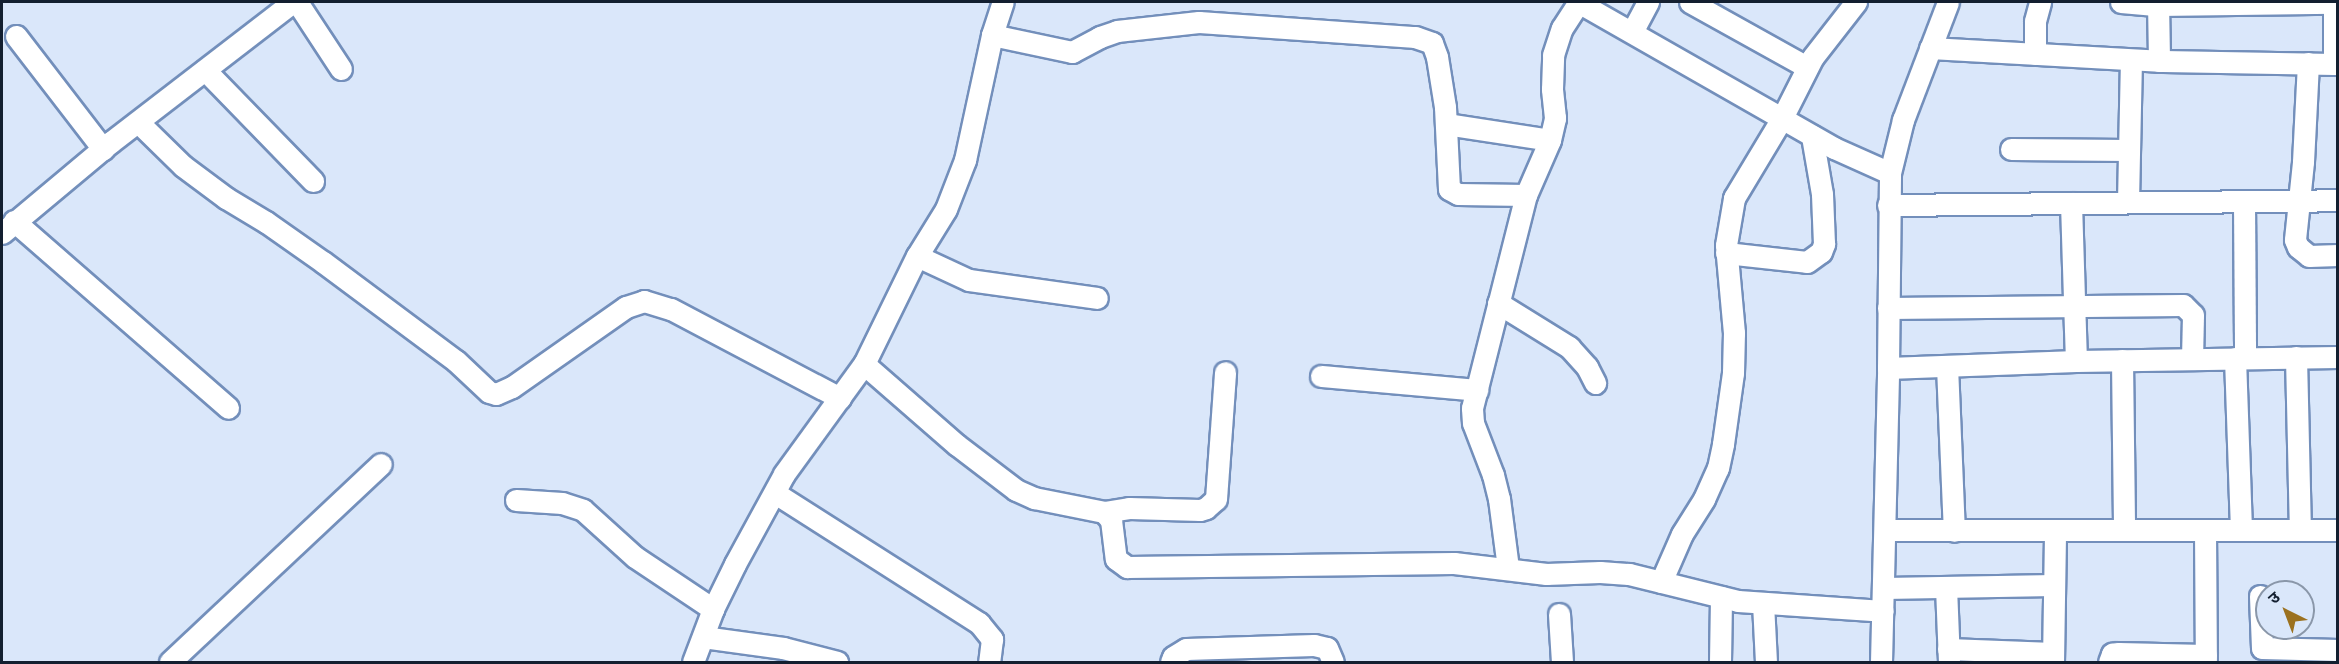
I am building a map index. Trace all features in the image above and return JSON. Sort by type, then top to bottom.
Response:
[{"type":"street","points":[[228,408],[5,228],[103,149],[295,2],[341,69]]},
{"type":"street","points":[[693,663],[713,609],[735,564],[795,457],[864,364],[917,256],[946,209],[958,183],[992,35],[1003,2]]},
{"type":"street","points":[[1508,568],[1504,525],[1493,475],[1473,423],[1477,390],[1526,195],[1550,140],[1555,118],[1552,89],[1553,55],[1562,28],[1578,2],[1812,136],[1890,173]]},
{"type":"street","points":[[1632,32],[1648,2]]},
{"type":"street","points":[[1660,582],[1682,534],[1704,499],[1718,468],[1723,444],[1733,373],[1734,333],[1726,252],[1734,198],[1782,118],[1820,47],[1856,2]]},
{"type":"street","points":[[1881,663],[1886,530],[1890,173],[1903,120],[1948,2]]},
{"type":"street","points":[[2034,54],[2035,21],[2040,2]]},
{"type":"street","points":[[1930,48],[2131,60],[2336,64],[2334,2],[2121,2]]},
{"type":"street","points":[[2158,3],[2159,61]]},
{"type":"street","points":[[1699,4],[1807,68]]},
{"type":"street","points":[[992,35],[1072,52],[1117,31],[1199,22],[1415,37],[1432,43],[1434,49],[1446,124],[1447,182],[1452,192],[1526,195]]},
{"type":"street","points":[[16,36],[103,149]]},
{"type":"street","points":[[2128,202],[2131,60]]},
{"type":"street","points":[[2308,63],[2300,201],[2295,240],[2298,247],[2309,256],[2337,255]]},
{"type":"street","points":[[205,70],[313,181]]},
{"type":"street","points":[[138,122],[183,166],[226,198],[323,262],[456,361],[489,392],[496,394],[512,387],[627,307],[644,301],[671,309],[840,398]]},
{"type":"street","points":[[1446,124],[1550,140]]},
{"type":"street","points":[[1726,252],[1807,262],[1821,252],[1824,244],[1822,194],[1812,136]]},
{"type":"street","points":[[2011,149],[2128,150]]},
{"type":"street","points":[[1888,205],[2337,200]]},
{"type":"street","points":[[2241,530],[2240,358],[2244,201]]},
{"type":"street","points":[[2071,203],[2076,361]]},
{"type":"street","points":[[917,256],[969,280],[1097,298]]},
{"type":"street","points":[[1498,303],[1569,347],[1587,367],[1595,383]]},
{"type":"street","points":[[1888,308],[2183,305],[2193,315],[2192,359]]},
{"type":"street","points":[[2296,357],[2300,530]]},
{"type":"street","points":[[1888,368],[2076,361],[2337,357]]},
{"type":"street","points":[[2122,360],[2124,530]]},
{"type":"street","points":[[864,364],[957,445],[1016,489],[1034,498],[1104,512],[1129,508],[1200,510],[1216,499],[1225,372]]},
{"type":"street","points":[[1947,366],[1954,531]]},
{"type":"street","points":[[1321,376],[1477,390]]},
{"type":"street","points":[[170,663],[381,464]]},
{"type":"street","points":[[775,493],[979,623],[992,639],[988,662]]},
{"type":"street","points":[[516,500],[561,503],[583,510],[635,557],[713,609]]},
{"type":"street","points":[[1104,512],[1111,519],[1116,559],[1127,567],[1400,562],[1508,568],[1546,574],[1619,574],[1721,597],[1763,603],[1883,611]]},
{"type":"street","points":[[1886,530],[2337,530]]},
{"type":"street","points":[[1946,587],[1948,656],[2053,658],[2055,530]]},
{"type":"street","points":[[2109,663],[2112,654],[2118,653],[2206,659],[2205,530]]},
{"type":"street","points":[[1884,588],[2054,585]]},
{"type":"street","points":[[1720,663],[1721,597]]},
{"type":"street","points":[[1763,603],[1766,663]]},
{"type":"street","points":[[1559,614],[1562,663]]},
{"type":"street","points":[[703,637],[783,648],[837,663]]},
{"type":"street","points":[[2260,640],[2262,648],[2273,656],[2337,650]]},
{"type":"street","points":[[1171,663],[1173,657],[1186,649],[1314,645],[1327,648],[1333,663]]}]
